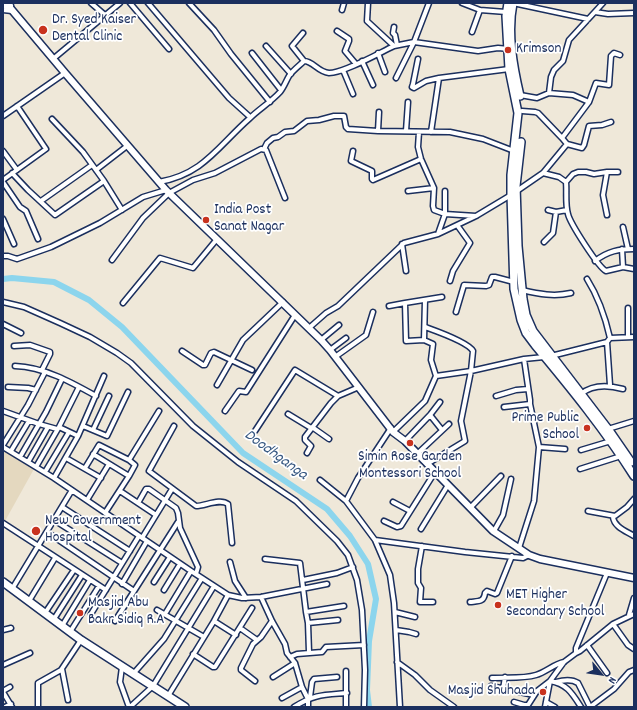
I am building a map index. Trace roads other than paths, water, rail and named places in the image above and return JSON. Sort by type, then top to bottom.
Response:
[{"type":"main road","points":[[508,3],[506,12],[510,49],[523,120],[513,193],[522,290],[526,315],[533,332],[547,356],[622,456],[634,476]]},
{"type":"main road","points":[[513,3],[511,15],[509,69],[518,113],[514,152],[513,193],[514,282],[521,320],[526,333],[581,394],[608,429],[634,467]]},
{"type":"main road","points":[[7,6],[159,182],[321,340],[392,430],[405,441],[494,531],[506,541],[540,560],[634,578]]},
{"type":"main road","points":[[3,582],[81,640],[185,707]]},
{"type":"street","points":[[91,3],[106,16]]},
{"type":"street","points":[[53,59],[106,16],[119,3]]},
{"type":"street","points":[[130,3],[169,49]]},
{"type":"street","points":[[148,3],[233,102],[250,117]]},
{"type":"street","points":[[189,3],[214,30],[231,54],[270,102]]},
{"type":"street","points":[[342,10],[344,3]]},
{"type":"street","points":[[368,3],[367,21],[395,45]]},
{"type":"street","points":[[396,78],[414,42],[429,3]]},
{"type":"street","points":[[462,3],[480,10],[506,12]]},
{"type":"street","points":[[513,3],[588,19]]},
{"type":"street","points":[[549,93],[551,77],[554,70],[562,61],[569,40],[603,3]]},
{"type":"street","points":[[472,32],[480,10]]},
{"type":"street","points":[[595,12],[608,14],[634,13]]},
{"type":"street","points":[[394,27],[393,33],[395,35],[395,45]]},
{"type":"street","points":[[337,31],[349,39],[345,51],[356,64]]},
{"type":"street","points":[[303,32],[292,46],[304,61],[309,61],[316,68],[325,72],[343,70],[395,45],[414,42],[478,51],[498,48],[510,49]]},
{"type":"street","points":[[266,46],[291,74]]},
{"type":"street","points":[[252,53],[281,90]]},
{"type":"street","points":[[378,53],[385,72]]},
{"type":"street","points":[[562,138],[589,102],[596,83],[609,85],[611,56],[614,53],[620,55]]},
{"type":"street","points":[[418,59],[413,88],[426,81],[439,78],[509,69]]},
{"type":"street","points":[[159,182],[178,178],[197,168],[250,117],[270,102],[281,90],[291,74],[304,61]]},
{"type":"street","points":[[362,61],[373,85]]},
{"type":"street","points":[[343,70],[353,94]]},
{"type":"street","points":[[3,116],[65,73]]},
{"type":"street","points":[[431,132],[439,78]]},
{"type":"street","points":[[519,95],[538,98],[549,93],[573,95],[589,102]]},
{"type":"street","points":[[406,131],[408,102]]},
{"type":"street","points":[[17,106],[46,148],[3,181],[20,207],[26,211],[38,238]]},
{"type":"street","points":[[522,111],[538,113],[567,144],[582,148],[589,126],[602,125],[611,122]]},
{"type":"street","points":[[378,131],[379,112]]},
{"type":"street","points":[[3,256],[17,259],[42,251],[86,230],[143,197],[168,191],[193,180],[215,173],[264,148],[273,138],[278,137],[285,132],[294,131],[308,121],[334,116],[344,116],[346,128],[378,131],[450,132],[472,136],[514,152]]},
{"type":"street","points":[[52,119],[76,144],[104,181],[122,210]]},
{"type":"street","points":[[419,132],[418,147],[421,158],[434,188],[433,208],[444,214],[476,216]]},
{"type":"street","points":[[309,328],[340,303],[402,244],[438,234],[476,216],[543,173],[567,144]]},
{"type":"street","points":[[96,170],[127,146]]},
{"type":"street","points":[[264,148],[286,198]]},
{"type":"street","points":[[3,151],[17,170]]},
{"type":"street","points":[[354,151],[350,159],[351,161],[372,171],[373,180],[421,158]]},
{"type":"street","points":[[41,201],[92,165]]},
{"type":"street","points":[[618,172],[594,174],[578,172],[573,174],[566,182],[567,210],[568,216],[595,261],[606,271],[623,267],[634,269]]},
{"type":"street","points":[[607,172],[603,195],[607,215]]},
{"type":"street","points":[[12,173],[55,215],[104,181]]},
{"type":"street","points":[[543,173],[560,178],[566,182]]},
{"type":"street","points":[[408,191],[434,188]]},
{"type":"street","points":[[112,260],[143,218],[168,191]]},
{"type":"street","points":[[438,234],[444,214],[445,191]]},
{"type":"street","points":[[548,210],[556,212],[567,210]]},
{"type":"street","points":[[544,242],[553,233],[556,212]]},
{"type":"street","points":[[3,219],[14,244]]},
{"type":"street","points":[[450,281],[453,271],[470,243],[457,225]]},
{"type":"street","points":[[623,227],[628,249]]},
{"type":"street","points":[[123,303],[160,258],[193,268],[217,238]]},
{"type":"street","points":[[402,244],[406,272]]},
{"type":"street","points":[[595,261],[608,253],[634,249]]},
{"type":"street","points":[[622,250],[623,267]]},
{"type":"street","points":[[456,312],[464,285],[486,286],[492,278],[495,277],[514,282]]},
{"type":"street","points":[[587,279],[601,304],[610,338]]},
{"type":"street","points":[[522,290],[544,296],[571,293]]},
{"type":"street","points":[[389,306],[442,297]]},
{"type":"street","points":[[424,340],[426,327],[425,300]]},
{"type":"street","points":[[3,302],[24,307],[84,334],[131,363],[193,426],[238,462],[296,501],[337,541],[348,555],[354,567],[362,610],[364,645],[364,707]]},
{"type":"street","points":[[216,385],[243,340],[282,302]]},
{"type":"street","points":[[346,501],[358,478],[392,430],[425,401],[436,376],[431,360],[433,344],[424,340],[405,340],[405,303]]},
{"type":"street","points":[[628,308],[628,337]]},
{"type":"street","points":[[335,357],[366,335],[373,312]]},
{"type":"street","points":[[225,411],[239,391],[246,392],[295,315]]},
{"type":"street","points":[[3,328],[3,324],[21,333]]},
{"type":"street","points":[[321,340],[339,325]]},
{"type":"street","points":[[426,327],[446,335],[472,349],[471,371],[461,421],[465,441],[428,464]]},
{"type":"street","points":[[436,376],[471,371],[524,359],[547,356],[607,342],[610,338],[634,337]]},
{"type":"street","points":[[330,350],[346,338]]},
{"type":"street","points":[[607,342],[610,386]]},
{"type":"street","points":[[14,346],[38,346],[50,352],[50,354],[36,390],[3,446],[45,472],[228,595],[246,598],[327,584]]},
{"type":"street","points":[[182,351],[204,366],[212,352],[252,370]]},
{"type":"street","points":[[519,548],[534,501],[539,447],[530,404],[524,359]]},
{"type":"street","points":[[15,366],[23,366],[44,371],[96,396]]},
{"type":"street","points":[[255,431],[295,370],[338,396]]},
{"type":"street","points":[[54,478],[83,426],[104,376]]},
{"type":"street","points":[[20,457],[62,379]]},
{"type":"street","points":[[581,394],[584,391],[598,386],[610,386],[623,389]]},
{"type":"street","points":[[8,387],[36,390]]},
{"type":"street","points":[[36,467],[79,387]]},
{"type":"street","points":[[307,453],[311,446],[305,438],[312,427],[338,396],[359,387]]},
{"type":"street","points":[[496,396],[516,390],[528,389]]},
{"type":"street","points":[[83,426],[106,436],[109,434],[128,392]]},
{"type":"street","points":[[93,430],[109,396]]},
{"type":"street","points":[[405,441],[430,415],[440,402]]},
{"type":"street","points":[[504,407],[530,404]]},
{"type":"street","points":[[3,411],[48,427],[58,428],[78,436]]},
{"type":"street","points":[[129,460],[159,411]]},
{"type":"street","points":[[288,414],[312,427],[329,439]]},
{"type":"street","points":[[430,415],[442,430]]},
{"type":"street","points":[[10,451],[29,420]]},
{"type":"street","points":[[608,429],[634,420]]},
{"type":"street","points":[[417,454],[449,424]]},
{"type":"street","points":[[174,426],[149,471],[196,506],[226,502],[228,504],[232,543]]},
{"type":"street","points":[[28,462],[48,427]]},
{"type":"street","points":[[45,472],[69,432]]},
{"type":"street","points":[[581,450],[611,441]]},
{"type":"street","points":[[85,468],[97,447],[101,445],[129,460],[135,465],[120,491],[105,512]]},
{"type":"street","points":[[539,447],[565,449]]},
{"type":"street","points":[[93,454],[129,476]]},
{"type":"street","points":[[580,469],[622,456]]},
{"type":"street","points":[[66,458],[101,478]]},
{"type":"street","points":[[87,500],[109,464]]},
{"type":"street","points":[[384,521],[399,527],[403,524],[435,472]]},
{"type":"street","points":[[470,508],[501,476]]},
{"type":"street","points":[[494,531],[503,515],[511,479]]},
{"type":"street","points":[[320,480],[346,501],[374,540],[390,575],[396,630],[400,707]]},
{"type":"street","points":[[421,529],[448,485]]},
{"type":"street","points":[[138,503],[147,489],[166,500],[176,508],[182,534],[198,567],[196,574]]},
{"type":"street","points":[[90,614],[122,563],[156,515],[172,489]]},
{"type":"street","points":[[12,589],[72,490]]},
{"type":"street","points":[[120,491],[156,515]]},
{"type":"street","points":[[588,511],[613,516],[620,514],[634,499]]},
{"type":"street","points":[[393,502],[410,512]]},
{"type":"street","points":[[62,506],[130,551]]},
{"type":"street","points":[[613,516],[613,521],[616,525],[634,536]]},
{"type":"street","points":[[54,520],[122,563]]},
{"type":"street","points":[[115,621],[179,522]]},
{"type":"street","points":[[3,523],[106,590]]},
{"type":"street","points":[[47,532],[134,591]]},
{"type":"street","points":[[374,540],[525,558],[529,555]]},
{"type":"street","points":[[122,584],[147,541]]},
{"type":"street","points":[[422,546],[418,569],[418,583],[421,588],[420,602],[433,602]]},
{"type":"street","points":[[470,602],[483,600],[487,591],[495,594],[497,593],[512,556]]},
{"type":"street","points":[[154,582],[170,557]]},
{"type":"street","points":[[29,601],[55,558]]},
{"type":"street","points":[[265,559],[299,562],[301,566],[308,623],[308,652]]},
{"type":"street","points":[[230,562],[235,581],[246,598]]},
{"type":"street","points":[[164,590],[180,564]]},
{"type":"street","points":[[303,580],[337,573],[354,567]]},
{"type":"street","points":[[45,613],[74,570]]},
{"type":"street","points":[[165,614],[191,571]]},
{"type":"street","points":[[576,652],[576,648],[607,573]]},
{"type":"street","points":[[54,620],[82,575]]},
{"type":"street","points":[[133,674],[160,644],[202,578]]},
{"type":"street","points":[[62,626],[90,580]]},
{"type":"street","points":[[70,632],[99,586]]},
{"type":"street","points":[[122,667],[120,682],[130,707],[152,686],[214,586]]},
{"type":"street","points":[[168,696],[228,595]]},
{"type":"street","points":[[261,596],[272,621],[295,664],[302,686],[309,698]]},
{"type":"street","points":[[629,615],[634,598]]},
{"type":"street","points":[[306,612],[344,606]]},
{"type":"street","points":[[193,654],[214,667],[252,608]]},
{"type":"street","points":[[157,610],[204,637]]},
{"type":"street","points":[[394,612],[415,617]]},
{"type":"street","points":[[514,702],[528,705],[534,695],[550,681],[564,662],[614,624],[629,615],[634,614]]},
{"type":"street","points":[[214,620],[236,635]]},
{"type":"street","points":[[308,623],[338,620]]},
{"type":"street","points":[[255,681],[241,669],[253,644],[272,621]]},
{"type":"street","points":[[614,624],[628,645],[634,649]]},
{"type":"street","points":[[3,630],[11,628]]},
{"type":"street","points":[[240,628],[257,640]]},
{"type":"street","points":[[396,630],[416,634]]},
{"type":"street","points":[[38,707],[38,683],[58,673],[62,669],[81,640]]},
{"type":"street","points":[[290,657],[296,654],[308,652],[322,652],[326,647],[364,645]]},
{"type":"street","points":[[587,645],[607,673]]},
{"type":"street","points":[[3,665],[30,653]]},
{"type":"street","points":[[397,662],[415,675],[430,690],[454,707]]},
{"type":"street","points":[[492,678],[531,676],[564,662]]},
{"type":"street","points":[[273,676],[295,664]]},
{"type":"street","points":[[62,669],[68,700]]},
{"type":"street","points":[[556,682],[564,680],[576,681],[590,707],[614,689],[629,672],[634,670]]},
{"type":"street","points":[[346,671],[346,707]]},
{"type":"street","points":[[308,707],[312,682],[314,679],[337,677]]},
{"type":"street","points":[[503,689],[505,677]]},
{"type":"street","points":[[550,681],[556,682],[568,688],[580,707]]},
{"type":"street","points":[[545,707],[550,681]]},
{"type":"street","points":[[282,698],[302,686]]},
{"type":"street","points":[[491,686],[534,695]]},
{"type":"street","points":[[4,707],[11,706],[3,691],[10,687]]},
{"type":"street","points":[[294,707],[309,698],[322,695],[346,693]]},
{"type":"street","points":[[546,702],[555,707]]},
{"type":"waterway","name":"Doodhganga","points":[[3,279],[12,278],[54,282],[89,300],[122,327],[243,453],[327,509],[350,536],[368,564],[376,599],[369,641],[367,690],[369,707]]},
{"type":"place","name":"Dr. Syed Kaiser Dental Clinic","points":[[43,30]]},
{"type":"place","name":"Krimson","points":[[508,50]]},
{"type":"place","name":"India Post Sanat Nagar","points":[[206,220]]},
{"type":"place","name":"Prime Public School","points":[[587,428]]},
{"type":"place","name":"Simin Rose Garden Montessori School","points":[[410,443]]},
{"type":"place","name":"New Government Hospital","points":[[36,531]]},
{"type":"place","name":"MET Higher Secondary School","points":[[498,605]]},
{"type":"place","name":"Masjid Abu Bakr Sidiq R.A","points":[[80,613]]},
{"type":"place","name":"Masjid Shuhada","points":[[543,692]]}]
